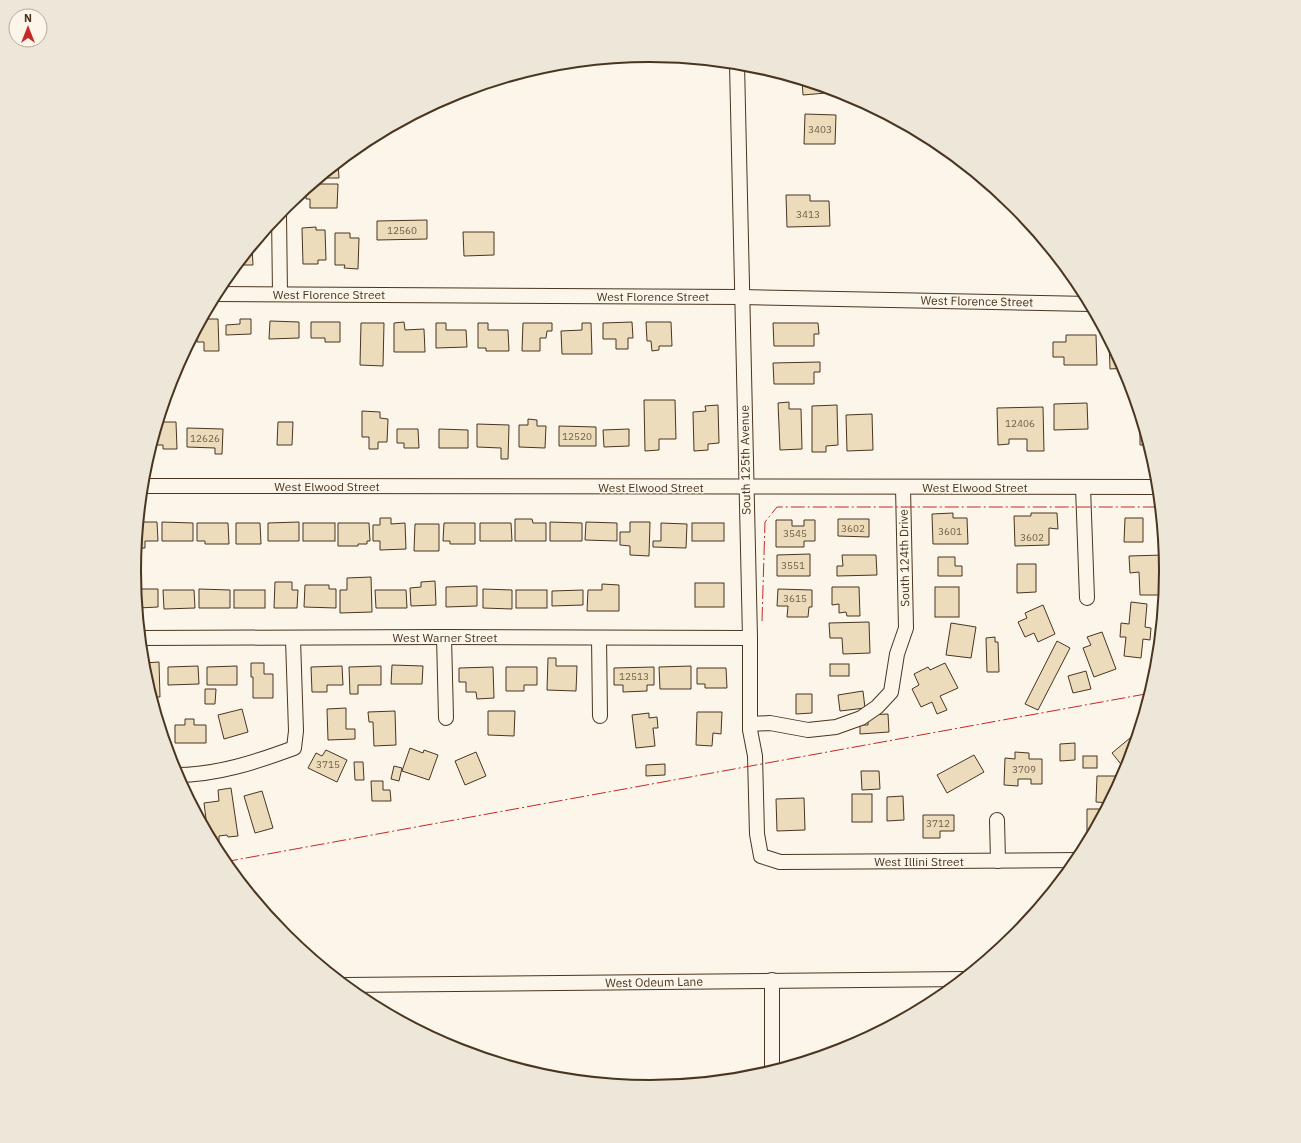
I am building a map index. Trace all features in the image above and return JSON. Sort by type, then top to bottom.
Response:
[{"type":"street","name":"South 125th Avenue","points":[[737,70],[741,297],[750,638],[750,724],[755,756],[757,834],[761,856]]},
{"type":"street","points":[[279,223],[280,294]]},
{"type":"street","name":"West Florence Street","points":[[223,294],[741,297],[1084,304]]},
{"type":"street","name":"West Elwood Street","points":[[148,486],[1153,487]]},
{"type":"street","name":"South 124th Drive","points":[[750,724],[770,723],[808,730],[836,727],[861,718],[877,707],[890,692],[896,654],[906,628],[902,487]]},
{"type":"street","points":[[1083,487],[1087,598]]},
{"type":"street","points":[[444,637],[446,718]]},
{"type":"street","name":"West Warner Street","points":[[145,638],[750,638]]},
{"type":"street","points":[[599,638],[600,716]]},
{"type":"street","points":[[184,774],[236,768],[294,748],[296,731],[293,639]]},
{"type":"street","points":[[997,820],[998,861]]},
{"type":"street","name":"West Illini Street","points":[[761,856],[780,862],[1070,860]]},
{"type":"street","name":"West Odeum Lane","points":[[353,985],[957,979]]},
{"type":"street","points":[[772,980],[772,1066]]},
{"type":"building","points":[[802,85],[825,93],[803,95]]},
{"type":"building","points":[[805,114],[836,115],[835,144],[804,144]]},
{"type":"building","points":[[338,168],[339,178],[327,178]]},
{"type":"building","points":[[320,184],[338,184],[337,208],[310,208],[310,199],[306,199],[306,196]]},
{"type":"building","points":[[786,195],[810,195],[810,201],[829,201],[830,226],[787,227]]},
{"type":"building","points":[[427,220],[427,239],[377,240],[377,221]]},
{"type":"building","points":[[316,227],[316,230],[325,230],[326,260],[318,260],[318,264],[303,264],[302,228]]},
{"type":"building","points":[[463,232],[494,232],[494,255],[464,256]]},
{"type":"building","points":[[335,233],[350,233],[350,238],[359,238],[358,269],[344,268],[345,265],[335,265]]},
{"type":"building","points":[[252,253],[253,265],[243,265]]},
{"type":"building","points":[[208,319],[218,319],[219,351],[204,351],[204,342],[197,342]]},
{"type":"building","points":[[240,319],[251,319],[251,334],[226,335],[226,325],[240,324]]},
{"type":"building","points":[[270,321],[299,322],[299,338],[269,339]]},
{"type":"building","points":[[311,322],[340,322],[340,342],[325,342],[325,338],[311,338]]},
{"type":"building","points":[[404,322],[405,330],[424,329],[425,352],[394,352],[394,323]]},
{"type":"building","points":[[632,322],[633,338],[628,338],[628,349],[616,349],[616,339],[603,339],[603,323]]},
{"type":"building","points":[[646,322],[671,322],[672,346],[659,346],[659,350],[652,351],[651,341],[647,341]]},
{"type":"building","points":[[361,323],[384,323],[383,366],[360,365]]},
{"type":"building","points":[[436,323],[446,323],[446,330],[466,330],[467,347],[436,348]]},
{"type":"building","points":[[478,323],[488,323],[488,330],[508,330],[509,351],[486,351],[486,348],[478,348]]},
{"type":"building","points":[[523,323],[552,323],[552,331],[547,331],[546,338],[540,338],[540,351],[522,351]]},
{"type":"building","points":[[582,323],[591,323],[592,354],[562,354],[561,331],[582,330]]},
{"type":"building","points":[[773,323],[818,323],[819,334],[814,334],[814,346],[774,346]]},
{"type":"building","points":[[1066,335],[1096,335],[1097,365],[1064,365],[1064,357],[1053,357],[1053,342],[1066,342]]},
{"type":"building","points":[[1109,351],[1117,369],[1110,369]]},
{"type":"building","points":[[820,362],[820,372],[814,372],[814,384],[774,384],[773,363]]},
{"type":"building","points":[[644,400],[675,400],[676,439],[659,439],[659,450],[645,451]]},
{"type":"building","points":[[789,402],[789,409],[801,409],[802,449],[780,450],[778,403]]},
{"type":"building","points":[[1087,403],[1088,429],[1054,430],[1054,404]]},
{"type":"building","points":[[718,405],[719,443],[708,444],[708,450],[694,451],[693,412],[706,411],[705,406]]},
{"type":"building","points":[[837,405],[838,445],[826,446],[826,452],[812,452],[812,406]]},
{"type":"building","points":[[1043,407],[1044,451],[1027,451],[1027,439],[1009,439],[1009,444],[998,445],[997,408]]},
{"type":"building","points":[[362,411],[380,412],[380,418],[388,419],[387,442],[378,442],[378,449],[369,449],[369,437],[362,437]]},
{"type":"building","points":[[872,414],[873,450],[847,451],[846,415]]},
{"type":"building","points":[[528,419],[537,420],[537,426],[546,426],[545,448],[519,447],[519,425],[528,425]]},
{"type":"building","points":[[164,422],[176,422],[177,449],[163,449],[163,445],[157,445]]},
{"type":"building","points":[[278,422],[293,422],[292,445],[277,445]]},
{"type":"building","points":[[477,424],[509,425],[508,459],[501,459],[501,448],[477,447]]},
{"type":"building","points":[[559,426],[596,427],[596,446],[559,446]]},
{"type":"building","points":[[187,428],[223,429],[222,454],[215,454],[215,448],[187,447]]},
{"type":"building","points":[[397,429],[418,429],[419,448],[404,448],[404,443],[397,443]]},
{"type":"building","points":[[439,429],[468,430],[468,448],[439,448]]},
{"type":"building","points":[[629,429],[629,446],[604,447],[603,430]]},
{"type":"building","points":[[1140,430],[1144,445],[1140,445]]},
{"type":"building","points":[[953,513],[953,518],[967,518],[968,544],[933,544],[932,514]]},
{"type":"building","points":[[1031,513],[1057,513],[1058,529],[1049,528],[1049,545],[1015,546],[1014,516],[1031,516]]},
{"type":"building","points":[[380,518],[391,518],[391,524],[405,523],[406,549],[380,550],[380,541],[373,541],[373,525],[380,525]]},
{"type":"building","points":[[1125,518],[1143,518],[1143,542],[1124,542]]},
{"type":"building","points":[[515,519],[532,519],[533,523],[546,523],[546,541],[515,541]]},
{"type":"building","points":[[838,519],[869,519],[869,537],[838,536]]},
{"type":"building","points":[[776,520],[792,520],[792,526],[804,526],[804,520],[815,520],[815,541],[804,541],[804,547],[776,547]]},
{"type":"building","points":[[143,522],[157,522],[158,541],[145,541],[145,548],[142,548]]},
{"type":"building","points":[[162,522],[193,523],[193,541],[162,541]]},
{"type":"building","points":[[299,522],[299,541],[268,541],[268,523]]},
{"type":"building","points":[[550,522],[582,523],[582,541],[550,541]]},
{"type":"building","points":[[586,522],[617,523],[617,541],[585,540]]},
{"type":"building","points":[[630,522],[650,522],[649,556],[630,555],[630,546],[620,545],[620,532],[630,532]]},
{"type":"building","points":[[197,523],[228,523],[229,544],[205,544],[205,541],[197,541]]},
{"type":"building","points":[[236,523],[260,523],[261,544],[236,544]]},
{"type":"building","points":[[303,523],[335,523],[335,541],[303,541]]},
{"type":"building","points":[[338,523],[369,523],[370,541],[367,541],[367,544],[358,544],[358,546],[338,546]]},
{"type":"building","points":[[444,523],[475,523],[475,544],[450,544],[450,541],[443,541]]},
{"type":"building","points":[[480,523],[511,523],[512,541],[480,541]]},
{"type":"building","points":[[661,523],[687,524],[686,548],[653,547],[653,541],[661,541]]},
{"type":"building","points":[[692,523],[724,523],[724,541],[692,541]]},
{"type":"building","points":[[415,524],[439,524],[439,551],[414,551]]},
{"type":"building","points":[[810,554],[810,576],[777,576],[777,555]]},
{"type":"building","points":[[842,555],[876,555],[877,575],[837,576],[837,566],[843,566]]},
{"type":"building","points":[[1160,555],[1159,595],[1140,595],[1139,572],[1130,573],[1129,556]]},
{"type":"building","points":[[938,557],[955,557],[955,566],[962,566],[962,576],[938,576]]},
{"type":"building","points":[[1017,564],[1036,564],[1036,592],[1017,593]]},
{"type":"building","points":[[371,577],[372,612],[340,613],[340,590],[347,590],[347,578]]},
{"type":"building","points":[[435,581],[436,605],[411,606],[410,588],[421,587],[421,582]]},
{"type":"building","points":[[275,582],[292,582],[292,590],[298,590],[297,608],[274,608]]},
{"type":"building","points":[[695,583],[724,583],[724,607],[695,607]]},
{"type":"building","points":[[602,584],[619,585],[619,611],[587,611],[588,590],[602,590]]},
{"type":"building","points":[[305,585],[329,585],[329,589],[336,589],[336,608],[304,607]]},
{"type":"building","points":[[477,586],[477,606],[446,607],[446,587]]},
{"type":"building","points":[[832,587],[859,587],[860,616],[847,616],[846,612],[839,613],[839,604],[832,605]]},
{"type":"building","points":[[935,587],[959,587],[959,617],[935,617]]},
{"type":"building","points":[[142,589],[158,589],[158,607],[142,608]]},
{"type":"building","points":[[199,589],[230,590],[230,608],[199,608]]},
{"type":"building","points":[[483,589],[512,590],[512,609],[483,608]]},
{"type":"building","points":[[778,589],[812,590],[812,607],[809,607],[808,617],[787,617],[788,606],[777,606]]},
{"type":"building","points":[[163,590],[194,590],[195,608],[164,609]]},
{"type":"building","points":[[234,590],[265,590],[265,608],[234,608]]},
{"type":"building","points":[[375,590],[406,590],[407,608],[376,608]]},
{"type":"building","points":[[516,590],[547,590],[547,608],[516,608]]},
{"type":"building","points":[[583,590],[583,605],[552,606],[552,591]]},
{"type":"building","points":[[1131,602],[1147,604],[1145,627],[1151,628],[1150,640],[1143,639],[1141,658],[1124,656],[1126,637],[1120,637],[1121,623],[1129,624]]},
{"type":"building","points":[[1043,605],[1055,634],[1038,642],[1034,633],[1025,637],[1018,622],[1027,618],[1025,613]]},
{"type":"building","points":[[869,622],[870,653],[843,654],[842,638],[830,638],[829,623]]},
{"type":"building","points":[[951,623],[976,627],[971,658],[946,655]]},
{"type":"building","points":[[1102,632],[1116,669],[1094,677],[1083,648],[1091,645],[1087,637]]},
{"type":"building","points":[[995,637],[995,642],[998,642],[999,672],[987,672],[986,638]]},
{"type":"building","points":[[1057,641],[1070,648],[1038,710],[1025,704]]},
{"type":"building","points":[[548,658],[556,658],[556,666],[577,666],[576,691],[547,690]]},
{"type":"building","points":[[159,662],[160,697],[157,697],[149,663]]},
{"type":"building","points":[[251,663],[264,663],[264,674],[273,674],[273,698],[253,698]]},
{"type":"building","points":[[945,663],[958,688],[940,696],[947,710],[937,714],[932,702],[921,707],[912,689],[919,685],[914,674],[928,667],[930,670]]},
{"type":"building","points":[[830,664],[849,664],[849,676],[830,676]]},
{"type":"building","points":[[392,665],[423,666],[422,684],[391,684]]},
{"type":"building","points":[[198,666],[199,684],[168,685],[168,667]]},
{"type":"building","points":[[237,666],[237,685],[207,685],[207,667]]},
{"type":"building","points":[[342,666],[343,685],[327,685],[327,692],[312,692],[311,667]]},
{"type":"building","points":[[381,666],[381,685],[358,685],[358,694],[350,694],[349,667]]},
{"type":"building","points":[[691,666],[691,689],[660,689],[659,667]]},
{"type":"building","points":[[493,667],[494,698],[477,699],[476,692],[466,692],[466,682],[459,682],[459,668]]},
{"type":"building","points":[[506,667],[537,667],[537,685],[524,685],[524,691],[506,691]]},
{"type":"building","points":[[654,667],[654,685],[647,685],[647,691],[623,692],[623,685],[614,685],[614,668]]},
{"type":"building","points":[[697,668],[726,668],[727,688],[705,688],[705,684],[697,684]]},
{"type":"building","points":[[1086,671],[1091,689],[1073,693],[1068,676]]},
{"type":"building","points":[[205,689],[216,689],[215,704],[205,704]]},
{"type":"building","points":[[863,691],[865,708],[840,711],[838,695]]},
{"type":"building","points":[[796,694],[812,694],[812,713],[796,714]]},
{"type":"building","points":[[346,708],[346,729],[355,729],[355,739],[328,740],[327,709]]},
{"type":"building","points":[[242,709],[248,732],[224,739],[218,715]]},
{"type":"building","points":[[395,711],[396,745],[374,746],[373,722],[369,722],[368,712]]},
{"type":"building","points":[[488,711],[515,711],[514,736],[488,735]]},
{"type":"building","points":[[697,712],[722,712],[721,734],[713,733],[712,746],[696,745]]},
{"type":"building","points":[[649,713],[649,718],[657,717],[658,728],[653,728],[655,746],[636,748],[632,715]]},
{"type":"building","points":[[888,714],[889,732],[860,734],[860,725],[868,725],[868,715]]},
{"type":"building","points":[[185,719],[194,719],[194,725],[206,725],[206,743],[175,743],[175,725],[185,725]]},
{"type":"building","points":[[1133,736],[1121,765],[1112,753]]},
{"type":"building","points":[[1075,743],[1075,760],[1060,761],[1060,744]]},
{"type":"building","points":[[410,748],[423,753],[424,750],[438,755],[429,780],[402,771]]},
{"type":"building","points":[[326,750],[347,760],[337,782],[308,768],[316,753],[322,756]]},
{"type":"building","points":[[476,752],[486,776],[465,785],[455,761]]},
{"type":"building","points":[[1015,752],[1029,753],[1029,759],[1042,759],[1042,784],[1031,784],[1031,779],[1018,779],[1018,786],[1004,785],[1005,758],[1015,759]]},
{"type":"building","points":[[974,755],[984,772],[947,793],[937,775]]},
{"type":"building","points":[[1083,756],[1097,756],[1097,768],[1083,768]]},
{"type":"building","points":[[354,762],[363,762],[364,780],[355,780]]},
{"type":"building","points":[[665,764],[665,775],[646,776],[646,765]]},
{"type":"building","points":[[394,766],[402,768],[399,781],[391,779]]},
{"type":"building","points":[[861,771],[879,771],[880,789],[862,790]]},
{"type":"building","points":[[1097,776],[1116,776],[1104,803],[1096,802]]},
{"type":"building","points":[[371,781],[383,781],[383,790],[390,790],[391,801],[372,801]]},
{"type":"building","points":[[231,788],[238,836],[219,836],[219,842],[206,821],[204,803],[219,801],[218,790]]},
{"type":"building","points":[[262,791],[273,828],[255,833],[244,796]]},
{"type":"building","points":[[852,794],[872,794],[872,822],[852,822]]},
{"type":"building","points":[[903,796],[904,820],[887,821],[887,797]]},
{"type":"building","points":[[804,798],[805,830],[777,831],[776,799]]},
{"type":"building","points":[[1087,809],[1101,809],[1092,826],[1087,834]]},
{"type":"building","points":[[923,815],[954,815],[954,831],[940,831],[940,838],[923,838]]},
{"type":"power","points":[[762,621],[765,522],[777,507],[1156,507]]},
{"type":"power","points":[[231,861],[1145,694]]}]
